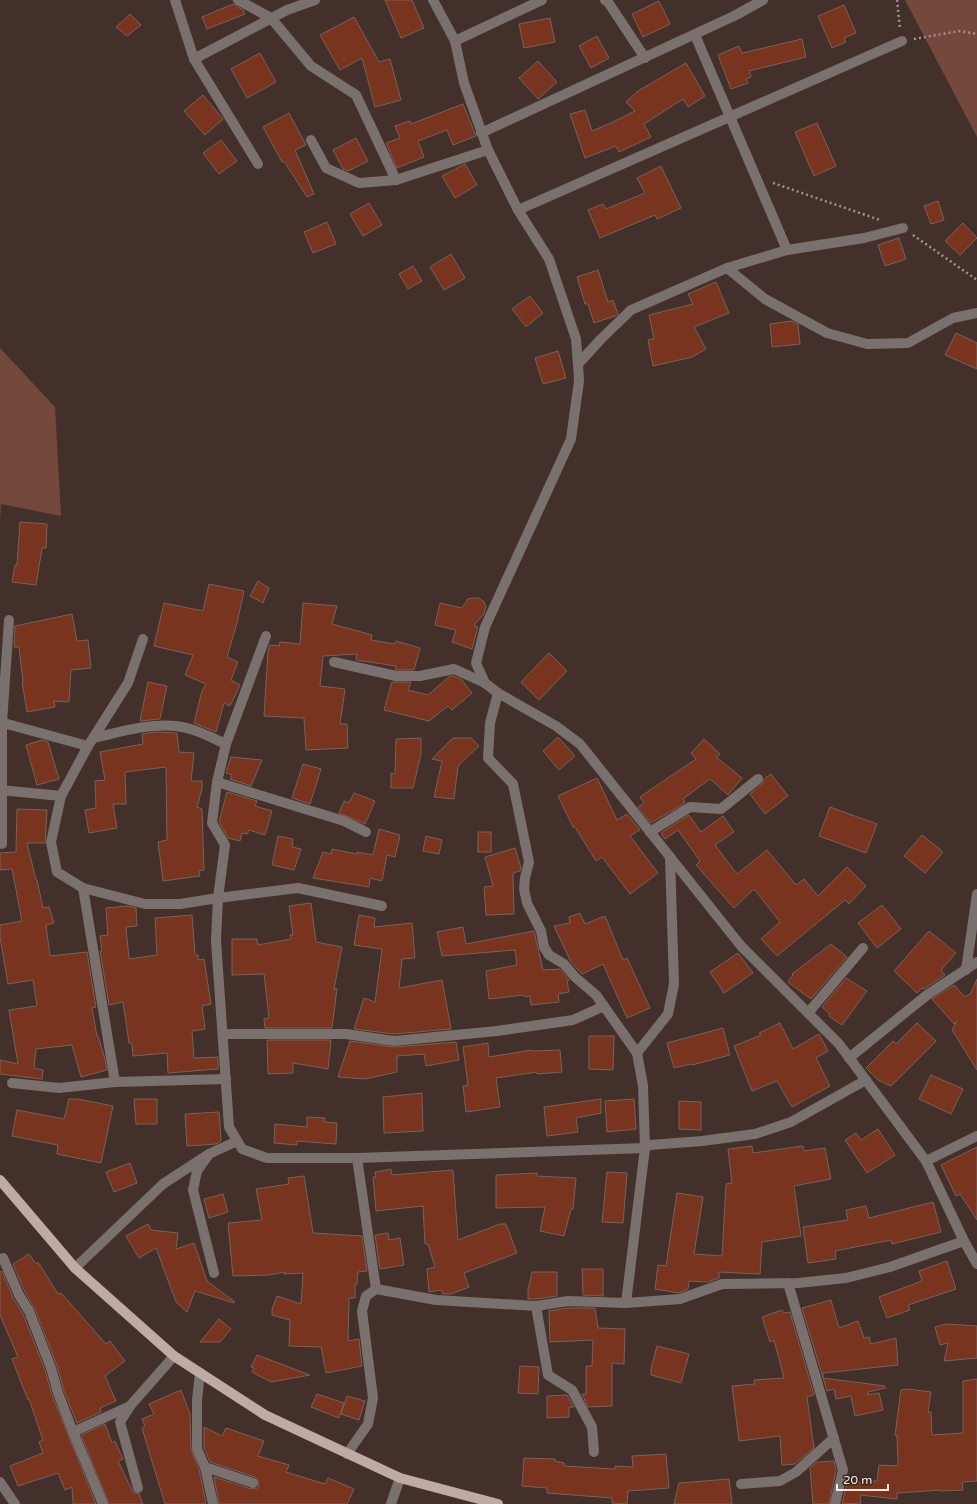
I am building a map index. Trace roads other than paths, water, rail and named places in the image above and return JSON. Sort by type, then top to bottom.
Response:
[{"type":"main road","points":[[0,1180],[75,1268],[174,1356],[200,1373],[265,1415],[400,1478],[498,1504]]},
{"type":"street","points":[[175,0],[194,59],[258,164]]},
{"type":"street","points":[[238,0],[271,18],[311,66],[356,95],[396,180]]},
{"type":"street","points":[[194,59],[287,10],[315,0]]},
{"type":"street","points":[[433,0],[455,41],[464,83],[488,150],[518,210],[548,259],[576,339],[578,364],[579,381],[571,439],[485,627],[476,663],[485,683]]},
{"type":"street","points":[[455,41],[542,0]]},
{"type":"street","points":[[605,0],[608,2],[645,58]]},
{"type":"street","points":[[481,133],[695,35],[734,16],[762,0]]},
{"type":"street","points":[[695,35],[787,250]]},
{"type":"street","points":[[518,210],[902,41]]},
{"type":"street","points":[[311,140],[326,168],[359,183],[396,180],[488,150]]},
{"type":"street","points":[[578,364],[631,310],[727,268],[787,250],[864,238],[903,228]]},
{"type":"street","points":[[727,268],[765,299],[827,333],[867,344],[908,343],[953,318],[977,313]]},
{"type":"street","points":[[2,844],[1,723],[9,620]]},
{"type":"street","points":[[266,636],[226,744],[218,782],[212,823],[225,845],[218,898],[216,941],[229,1127],[242,1149],[267,1158],[357,1158],[645,1148],[650,1145],[702,1141],[756,1134],[791,1122],[866,1080]]},
{"type":"street","points":[[143,639],[128,683],[91,742],[61,796],[52,842],[57,872],[83,888],[145,904],[180,904],[298,888],[382,906]]},
{"type":"street","points":[[334,662],[396,676],[420,676],[454,669],[485,683],[498,693],[556,726],[580,744],[741,946],[839,1044],[926,1161],[964,1241],[977,1264]]},
{"type":"street","points":[[498,693],[490,723],[488,758],[513,784],[529,862],[524,889],[527,903],[541,931],[544,947],[549,955],[564,964],[575,977],[596,995],[637,1053],[643,1086],[645,1148],[626,1303]]},
{"type":"street","points":[[1,723],[91,742],[144,727],[176,726],[200,732],[226,744]]},
{"type":"street","points":[[650,832],[690,807],[721,809],[758,779]]},
{"type":"street","points":[[218,782],[344,821],[366,832]]},
{"type":"street","points":[[1,790],[61,796]]},
{"type":"street","points":[[637,1053],[668,1014],[674,984],[670,857]]},
{"type":"street","points":[[83,888],[115,1082]]},
{"type":"street","points":[[966,970],[977,894]]},
{"type":"street","points":[[808,1013],[863,948]]},
{"type":"street","points":[[849,1058],[927,995],[977,962]]},
{"type":"street","points":[[222,1034],[346,1034],[394,1041],[497,1031],[573,1020],[604,1006]]},
{"type":"street","points":[[12,1083],[59,1088],[115,1082],[226,1079]]},
{"type":"street","points":[[926,1161],[977,1136]]},
{"type":"street","points":[[75,1268],[164,1184],[209,1154],[237,1141]]},
{"type":"street","points":[[209,1154],[197,1171],[193,1190],[214,1273]]},
{"type":"street","points":[[357,1158],[376,1289]]},
{"type":"street","points":[[347,1454],[368,1424],[373,1398],[362,1311],[366,1296],[376,1289],[436,1300],[536,1306],[568,1301],[626,1303],[680,1299],[722,1284],[788,1283],[846,1278],[882,1269],[964,1241]]},
{"type":"street","points":[[3,1258],[18,1295],[29,1311],[51,1368],[58,1394],[103,1504]]},
{"type":"street","points":[[788,1283],[843,1470],[835,1504]]},
{"type":"street","points":[[536,1306],[548,1375],[572,1390],[592,1427],[594,1452]]},
{"type":"street","points":[[138,1488],[120,1422],[130,1406],[174,1356]]},
{"type":"street","points":[[200,1373],[196,1400],[197,1449],[205,1467],[213,1504]]},
{"type":"street","points":[[73,1432],[130,1406]]},
{"type":"street","points":[[741,1484],[780,1481],[796,1472],[834,1438]]},
{"type":"street","points":[[205,1467],[253,1483]]},
{"type":"street","points":[[391,1504],[400,1478]]},
{"type":"street","points":[[0,1482],[15,1504]]}]
